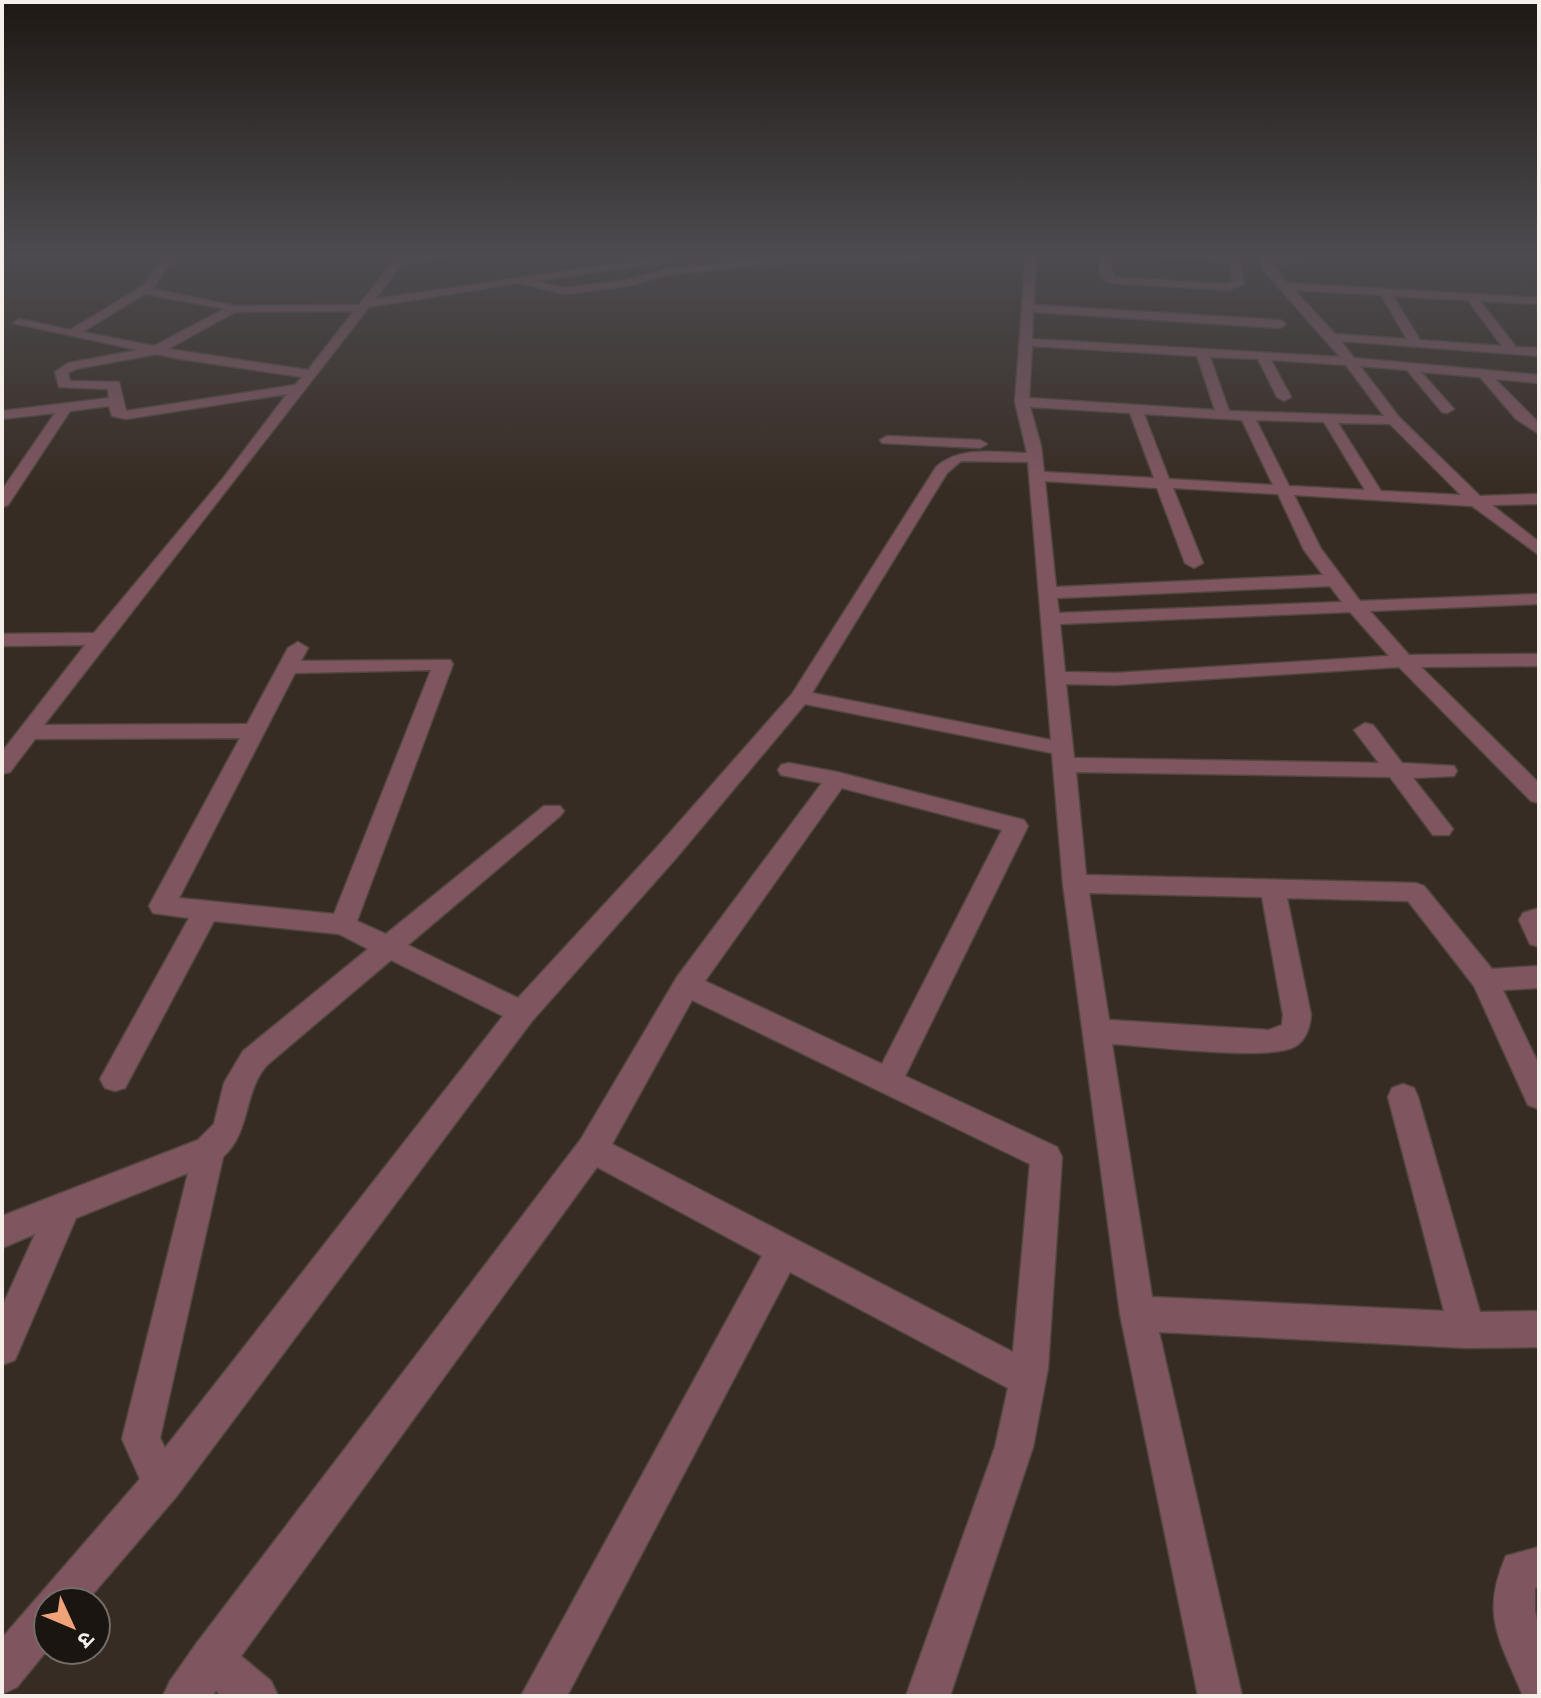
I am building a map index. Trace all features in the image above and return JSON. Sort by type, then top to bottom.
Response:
[{"type":"street","points":[[63,332],[155,351],[311,374]]},
{"type":"street","points":[[190,332],[155,351],[72,366],[61,372],[64,384],[114,385],[117,413],[126,415],[298,388]]},
{"type":"street","points":[[2,767],[99,639],[229,480],[274,417],[344,332]]},
{"type":"street","points":[[1026,332],[1022,402],[1035,460],[1075,884],[1137,1314],[1220,1696]]},
{"type":"street","points":[[1327,332],[1394,420],[1476,501],[1539,550]]},
{"type":"street","points":[[1409,332],[1416,343]]},
{"type":"street","points":[[1500,332],[1539,373]]},
{"type":"street","points":[[1332,337],[1539,352]]},
{"type":"street","points":[[1026,342],[1348,361],[1539,379]]},
{"type":"street","points":[[1202,353],[1224,415]]},
{"type":"street","points":[[1263,356],[1284,397]]},
{"type":"street","points":[[1412,369],[1447,409]]},
{"type":"street","points":[[1485,375],[1521,416],[1539,430]]},
{"type":"street","points":[[1022,402],[1224,415],[1394,420]]},
{"type":"street","points":[[2,415],[116,403]]},
{"type":"street","points":[[2,502],[66,407]]},
{"type":"street","points":[[1135,409],[1194,563]]},
{"type":"street","points":[[1247,416],[1313,550],[1353,604],[1404,661],[1539,796]]},
{"type":"street","points":[[1328,418],[1376,495]]},
{"type":"street","points":[[887,440],[1035,460],[1162,483],[1476,501],[1539,499]]},
{"type":"street","points":[[73,1586],[162,1483],[522,1013],[668,851],[800,697],[947,463],[960,457],[1035,460]]},
{"type":"street","points":[[1049,606],[1335,580]]},
{"type":"street","points":[[1049,606],[1539,599]]},
{"type":"street","points":[[2,640],[99,639]]},
{"type":"street","points":[[343,925],[443,664],[294,658],[162,906],[343,925],[522,1013]]},
{"type":"street","points":[[1057,678],[1115,679],[1404,661],[1539,660]]},
{"type":"street","points":[[800,697],[1065,757],[1446,771]]},
{"type":"street","points":[[1365,730],[1441,829]]},
{"type":"street","points":[[28,732],[254,731]]},
{"type":"street","points":[[1512,770],[1539,769]]},
{"type":"street","points":[[789,770],[837,779],[1016,826],[889,1079]]},
{"type":"street","points":[[185,1696],[592,1149],[687,985],[837,779]]},
{"type":"street","points":[[2,1232],[209,1150],[227,1132],[236,1089],[244,1071],[257,1056],[552,811]]},
{"type":"street","points":[[1075,884],[1415,892],[1485,980],[1539,1096]]},
{"type":"street","points":[[1097,1031],[1269,1042],[1280,1042],[1293,1033],[1297,1015],[1273,889]]},
{"type":"street","points":[[115,1079],[206,911]]},
{"type":"street","points":[[1539,917],[1532,920],[1539,937]]},
{"type":"street","points":[[1485,980],[1539,977]]},
{"type":"street","points":[[687,985],[889,1079],[1046,1157],[1027,1379],[1014,1447],[928,1696]]},
{"type":"street","points":[[1403,1097],[1467,1330]]},
{"type":"street","points":[[592,1149],[1027,1379]]},
{"type":"street","points":[[162,1483],[141,1439],[209,1150]]},
{"type":"street","points":[[2,1347],[64,1208]]},
{"type":"street","points":[[543,1696],[784,1250]]},
{"type":"street","points":[[1137,1314],[1467,1330],[1539,1329]]},
{"type":"street","points":[[1539,1567],[1520,1570],[1513,1582],[1513,1602],[1519,1631],[1539,1681]]},
{"type":"street","points":[[2,1672],[32,1635]]},
{"type":"street","points":[[211,1659],[256,1696]]}]
